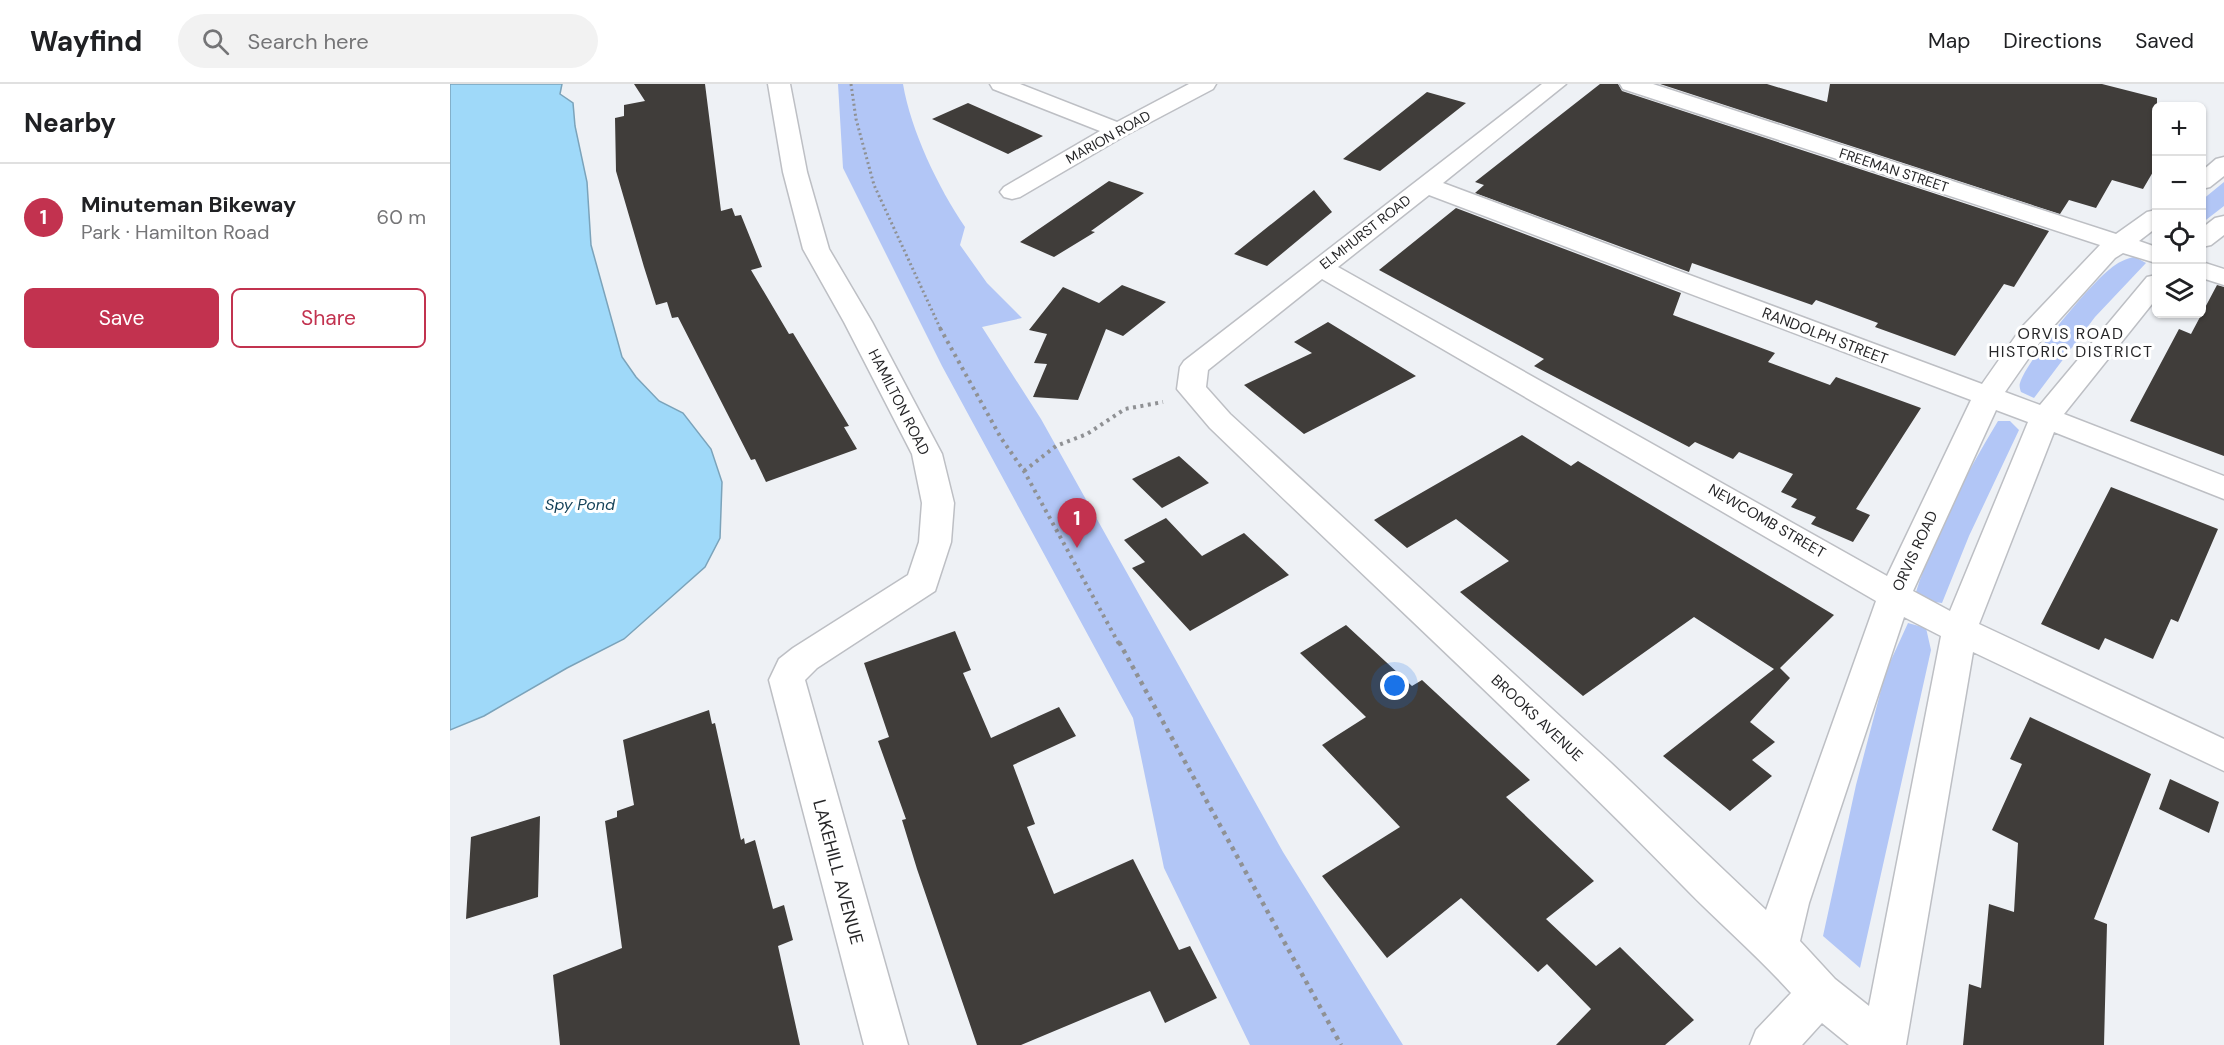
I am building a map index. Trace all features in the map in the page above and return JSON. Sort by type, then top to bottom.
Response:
[{"type":"street","name":"HAMILTON ROAD","points":[[779,84],[795,172],[816,249],[858,322],[927,454],[938,503],[935,542],[923,582],[792,669],[787,680],[790,699]]},
{"type":"street","points":[[1001,84],[1118,130]]},
{"type":"street","name":"MARION ROAD","points":[[1012,192],[1118,130],[1205,84]]},
{"type":"street","name":"ELMHURST ROAD","points":[[1180,395],[1194,367],[1555,84]]},
{"type":"street","name":"FREEMAN STREET","points":[[1631,84],[2152,253]]},
{"type":"street","points":[[2206,179],[2224,164]]},
{"type":"street","name":"RANDOLPH STREET","points":[[1425,185],[2045,418],[2224,488]]},
{"type":"street","name":"ORVIS ROAD","points":[[1777,947],[1788,903],[1896,594],[1987,397],[2032,333],[2106,253],[2152,221]]},
{"type":"street","points":[[2206,237],[2224,223]]},
{"type":"street","name":"NEWCOMB STREET","points":[[1319,267],[1959,631],[2224,756]]},
{"type":"street","points":[[2206,271],[2224,277]]},
{"type":"street","points":[[1884,1045],[1959,631],[2045,418],[2152,289]]},
{"type":"street","name":"BROOKS AVENUE","points":[[1180,395],[1220,421],[1597,773],[1715,891],[1777,947],[1820,994],[1884,1045]]},
{"type":"street","name":"LAKEHILL AVENUE","points":[[790,699],[886,1045]]},
{"type":"street","points":[[1772,1045],[1820,994]]},
{"type":"path","points":[[851,84],[856,119],[874,185],[938,325],[1001,438],[1024,471],[1341,1045]]},
{"type":"path","points":[[1024,471],[1056,446],[1087,434],[1125,409],[1180,395]]},
{"type":"shaded area","points":[[838,84],[903,84],[912,121],[927,158],[965,227],[960,245],[987,283],[1022,318],[982,327],[1041,419],[1283,852],[1403,1045],[1250,1045],[1164,868],[1133,718],[942,366],[843,168]]},
{"type":"shaded area","points":[[2224,182],[2224,206],[2206,220],[2206,197]]},
{"type":"shaded area","points":[[2135,257],[2146,263],[2095,317],[2034,398],[2021,392],[2020,384],[2025,372],[2075,305],[2113,267]]},
{"type":"shaded area","points":[[1998,421],[2010,421],[2019,430],[1969,536],[1942,603],[1926,601],[1916,592],[1932,547],[1974,462]]},
{"type":"shaded area","points":[[1908,623],[1926,628],[1931,650],[1860,968],[1823,936],[1856,785],[1886,671]]},
{"type":"water","name":"Spy Pond","points":[[450,84],[562,84],[560,94],[573,103],[575,126],[587,182],[591,245],[622,357],[636,377],[659,401],[683,413],[711,449],[722,482],[720,538],[705,567],[624,639],[567,668],[484,716],[450,730]]},
{"type":"building","points":[[634,84],[705,84],[721,211],[732,208],[735,216],[741,215],[762,267],[751,270],[789,334],[793,333],[849,426],[844,427],[857,449],[766,482],[755,459],[751,460],[678,317],[672,318],[667,302],[656,305],[616,171],[615,118],[624,116],[624,105],[645,101]]},
{"type":"building","points":[[1600,84],[1618,84],[1622,91],[2049,231],[2014,287],[2004,284],[1955,356],[1875,327],[1878,323],[1816,300],[1812,305],[1692,263],[1689,272],[1475,193],[1484,185],[1475,182]]},
{"type":"building","points":[[1660,84],[1767,84],[1827,102],[1830,84],[2102,84],[2157,98],[2157,102],[2152,102],[2152,174],[2143,189],[2112,180],[2096,208],[2069,200],[2060,214]]},
{"type":"building","points":[[1427,92],[1466,103],[1380,171],[1343,159]]},
{"type":"building","points":[[968,103],[1043,136],[1008,154],[932,119]]},
{"type":"building","points":[[1109,181],[1144,193],[1091,231],[1095,232],[1054,257],[1020,242]]},
{"type":"building","points":[[1314,190],[1332,212],[1267,266],[1234,254]]},
{"type":"building","points":[[1456,208],[1681,293],[1673,315],[1775,353],[1768,362],[1830,385],[1836,377],[1921,408],[1856,509],[1870,515],[1853,542],[1811,524],[1816,517],[1791,507],[1797,499],[1781,492],[1793,474],[1739,452],[1733,459],[1695,442],[1689,447],[1534,366],[1544,359],[1379,270]]},
{"type":"building","points":[[1122,285],[1166,302],[1123,336],[1106,329],[1078,400],[1033,397],[1047,364],[1034,363],[1047,334],[1029,330],[1063,287],[1099,303]]},
{"type":"building","points":[[2217,285],[2224,287],[2224,456],[2130,421],[2179,329],[2191,334],[2199,318],[2206,318],[2206,306]]},
{"type":"building","points":[[1328,322],[1416,376],[1304,434],[1244,385],[1312,353],[1294,342]]},
{"type":"building","points":[[1522,435],[1571,466],[1578,461],[1834,615],[1780,668],[1790,678],[1750,722],[1775,742],[1752,760],[1772,776],[1730,811],[1663,756],[1774,669],[1694,617],[1583,696],[1460,592],[1509,561],[1456,519],[1407,548],[1374,520]]},
{"type":"building","points":[[1179,456],[1209,483],[1162,508],[1132,479]]},
{"type":"building","points":[[2111,487],[2218,529],[2178,622],[2171,619],[2153,659],[2105,638],[2099,650],[2041,624]]},
{"type":"building","points":[[1166,518],[1202,556],[1244,533],[1289,575],[1190,631],[1132,568],[1145,562],[1124,540]]},
{"type":"building","points":[[1346,625],[1412,686],[1422,680],[1530,780],[1506,797],[1594,881],[1546,919],[1596,966],[1620,947],[1694,1020],[1665,1045],[1556,1045],[1591,1009],[1547,964],[1538,972],[1461,898],[1387,958],[1322,876],[1400,827],[1322,745],[1366,717],[1300,653]]},
{"type":"building","points":[[955,631],[971,670],[963,673],[991,738],[1059,707],[1076,736],[1013,765],[1035,824],[1027,827],[1054,894],[1133,859],[1179,950],[1190,946],[1217,998],[1165,1023],[1150,991],[1021,1045],[977,1045],[917,869],[902,820],[906,819],[878,741],[889,737],[864,663]]},
{"type":"building","points":[[709,710],[712,724],[715,723],[741,840],[744,838],[745,844],[755,840],[773,909],[784,905],[793,940],[778,946],[800,1045],[560,1045],[553,975],[622,948],[605,821],[617,817],[617,811],[634,805],[623,740]]},
{"type":"building","points":[[2030,717],[2151,774],[2094,919],[2107,924],[2104,1045],[1963,1045],[1969,984],[1981,988],[1989,904],[2014,912],[2018,843],[1992,830],[2022,764],[2010,759]]},
{"type":"building","points":[[2170,779],[2219,802],[2209,833],[2159,809]]},
{"type":"building","points":[[540,816],[538,897],[466,919],[471,837]]},
{"type":"place","name":"Minuteman Bikeway","points":[[1077,548]]},
{"type":"district","name":"ORVIS ROAD HISTORIC DISTRICT","points":[[2071,342]]}]
